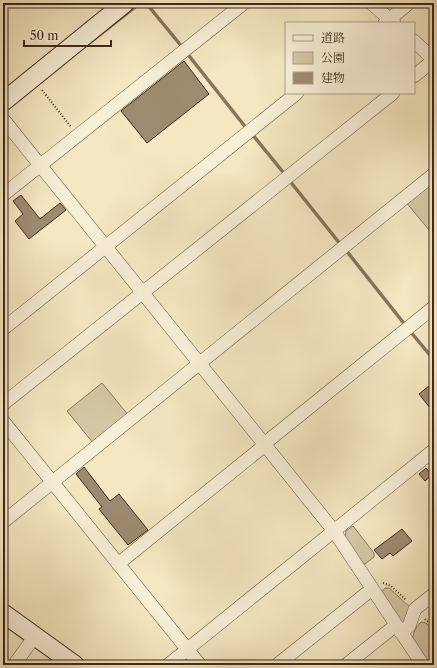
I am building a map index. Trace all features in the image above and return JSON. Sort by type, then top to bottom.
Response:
[{"type":"street","points":[[3,102],[125,3]]},
{"type":"street","points":[[3,195],[244,3]]},
{"type":"street","points":[[371,3],[389,22],[409,3]]},
{"type":"street","points":[[415,42],[433,57],[415,75]]},
{"type":"street","points":[[3,329],[296,94]]},
{"type":"street","points":[[3,404],[392,94]]},
{"type":"street","points":[[3,119],[334,531],[423,665]]},
{"type":"street","points":[[3,522],[434,174]]},
{"type":"street","points":[[118,564],[434,308]]},
{"type":"street","points":[[3,422],[200,665]]},
{"type":"street","points":[[168,665],[434,450]]},
{"type":"street","points":[[277,665],[372,588]]},
{"type":"street","points":[[346,665],[399,629],[409,626],[416,609],[434,594]]},
{"type":"street","points":[[3,612],[74,665]]},
{"type":"street","points":[[14,665],[35,636]]},
{"type":"path","points":[[42,90],[78,136]]},
{"type":"path","points":[[364,577],[391,586],[434,627]]},
{"type":"green space","points":[[434,178],[434,236],[405,201]]},
{"type":"green space","points":[[102,383],[129,416],[94,444],[67,411]]},
{"type":"green space","points":[[353,526],[374,553],[374,557],[365,564],[362,564],[345,538],[346,531]]},
{"type":"green space","points":[[385,588],[389,588],[412,609],[402,626],[381,593]]},
{"type":"green space","points":[[421,622],[426,623],[434,631],[434,665],[428,665],[414,644],[414,634],[416,628]]},
{"type":"building","points":[[184,61],[209,94],[147,143],[121,111]]},
{"type":"building","points":[[21,195],[40,219],[60,203],[66,210],[29,239],[15,221],[23,214],[13,201]]},
{"type":"building","points":[[434,382],[434,413],[419,394]]},
{"type":"building","points":[[84,467],[110,501],[119,494],[148,530],[128,545],[99,509],[102,507],[76,474]]},
{"type":"building","points":[[426,468],[432,475],[425,481],[419,474]]},
{"type":"building","points":[[402,529],[412,541],[393,556],[390,553],[382,559],[374,550]]},
{"type":"waterway","points":[[89,43],[140,3]]},
{"type":"waterway","points":[[146,3],[183,48]]},
{"type":"waterway","points":[[186,52],[247,129]]},
{"type":"waterway","points":[[252,134],[283,172]]},
{"type":"waterway","points":[[289,180],[341,245]]},
{"type":"waterway","points":[[345,249],[406,326]]},
{"type":"waterway","points":[[410,331],[434,360]]}]
